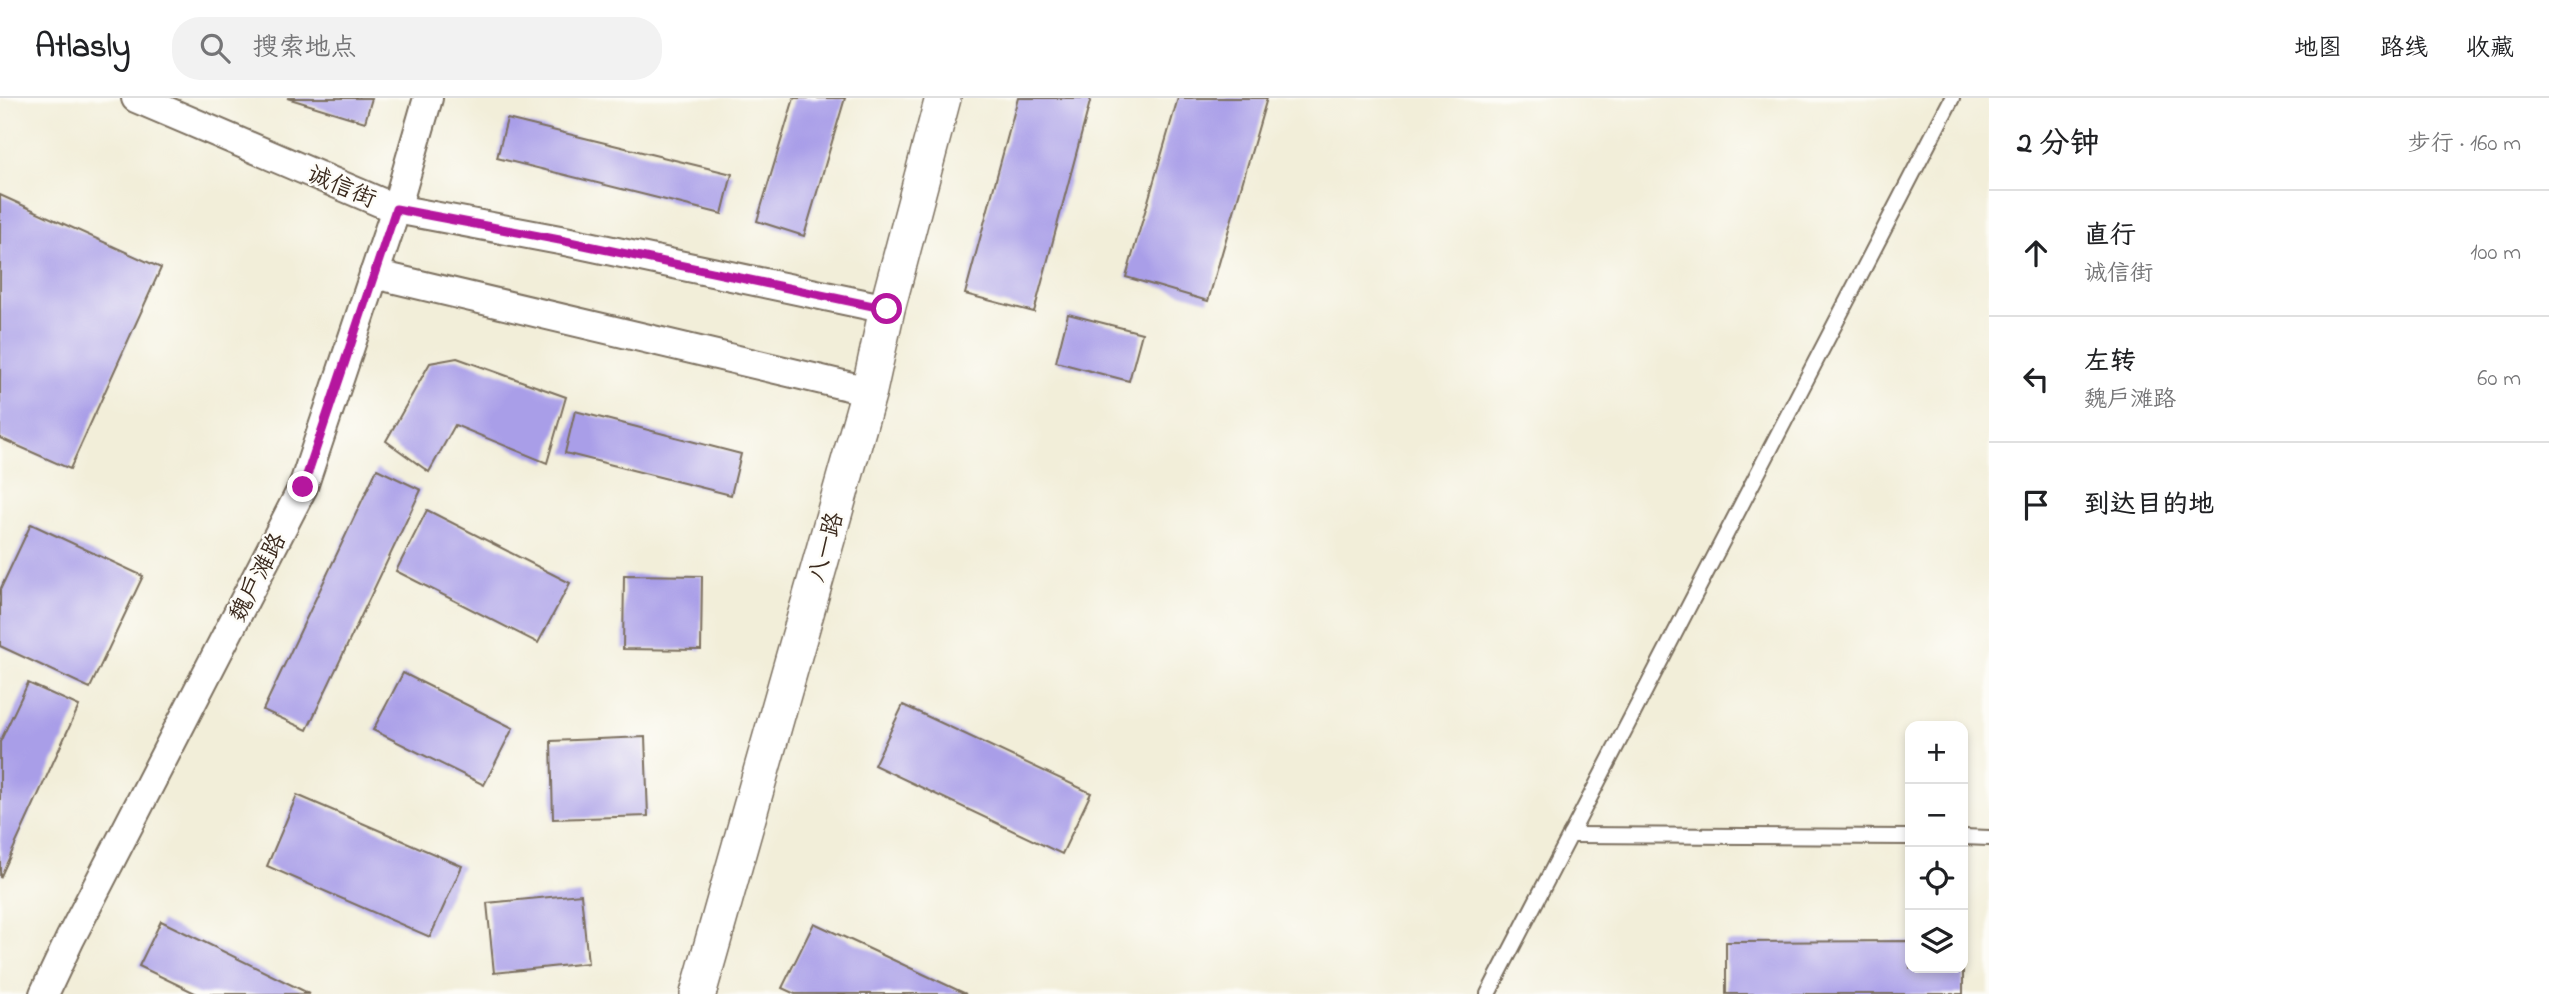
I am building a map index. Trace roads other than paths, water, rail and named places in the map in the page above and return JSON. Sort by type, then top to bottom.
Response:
[{"type":"street","name":"诚信街","points":[[136,98],[396,209],[565,241],[887,309]]},
{"type":"street","name":"魏户滩路","points":[[44,994],[303,487],[396,209],[428,98]]},
{"type":"street","name":"八一路","points":[[698,994],[869,391],[887,309],[943,98]]},
{"type":"street","points":[[374,274],[869,391]]},
{"type":"lane","points":[[1488,994],[1952,98]]},
{"type":"lane","points":[[1570,835],[1905,837]]},
{"type":"lane","points":[[1968,837],[1989,838]]}]
